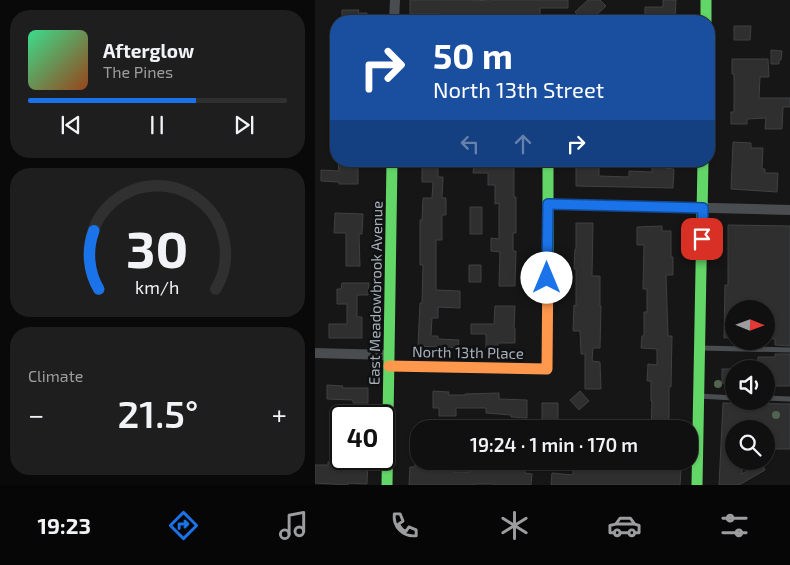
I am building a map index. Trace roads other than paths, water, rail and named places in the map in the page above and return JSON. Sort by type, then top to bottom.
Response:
[{"type":"street","points":[[395,0],[395,15]]},
{"type":"street","points":[[706,0],[706,15]]},
{"type":"street","name":"East Meadowbrook Avenue","points":[[387,485],[391,167]]},
{"type":"street","points":[[548,167],[548,204],[790,210]]},
{"type":"street","points":[[697,485],[703,167]]},
{"type":"street","name":"North 13th Place","points":[[315,353],[389,360],[547,369],[548,204]]},
{"type":"lane","points":[[700,348],[790,350]]},
{"type":"lane","points":[[699,396],[725,397]]},
{"type":"lane","points":[[775,398],[790,399]]}]
